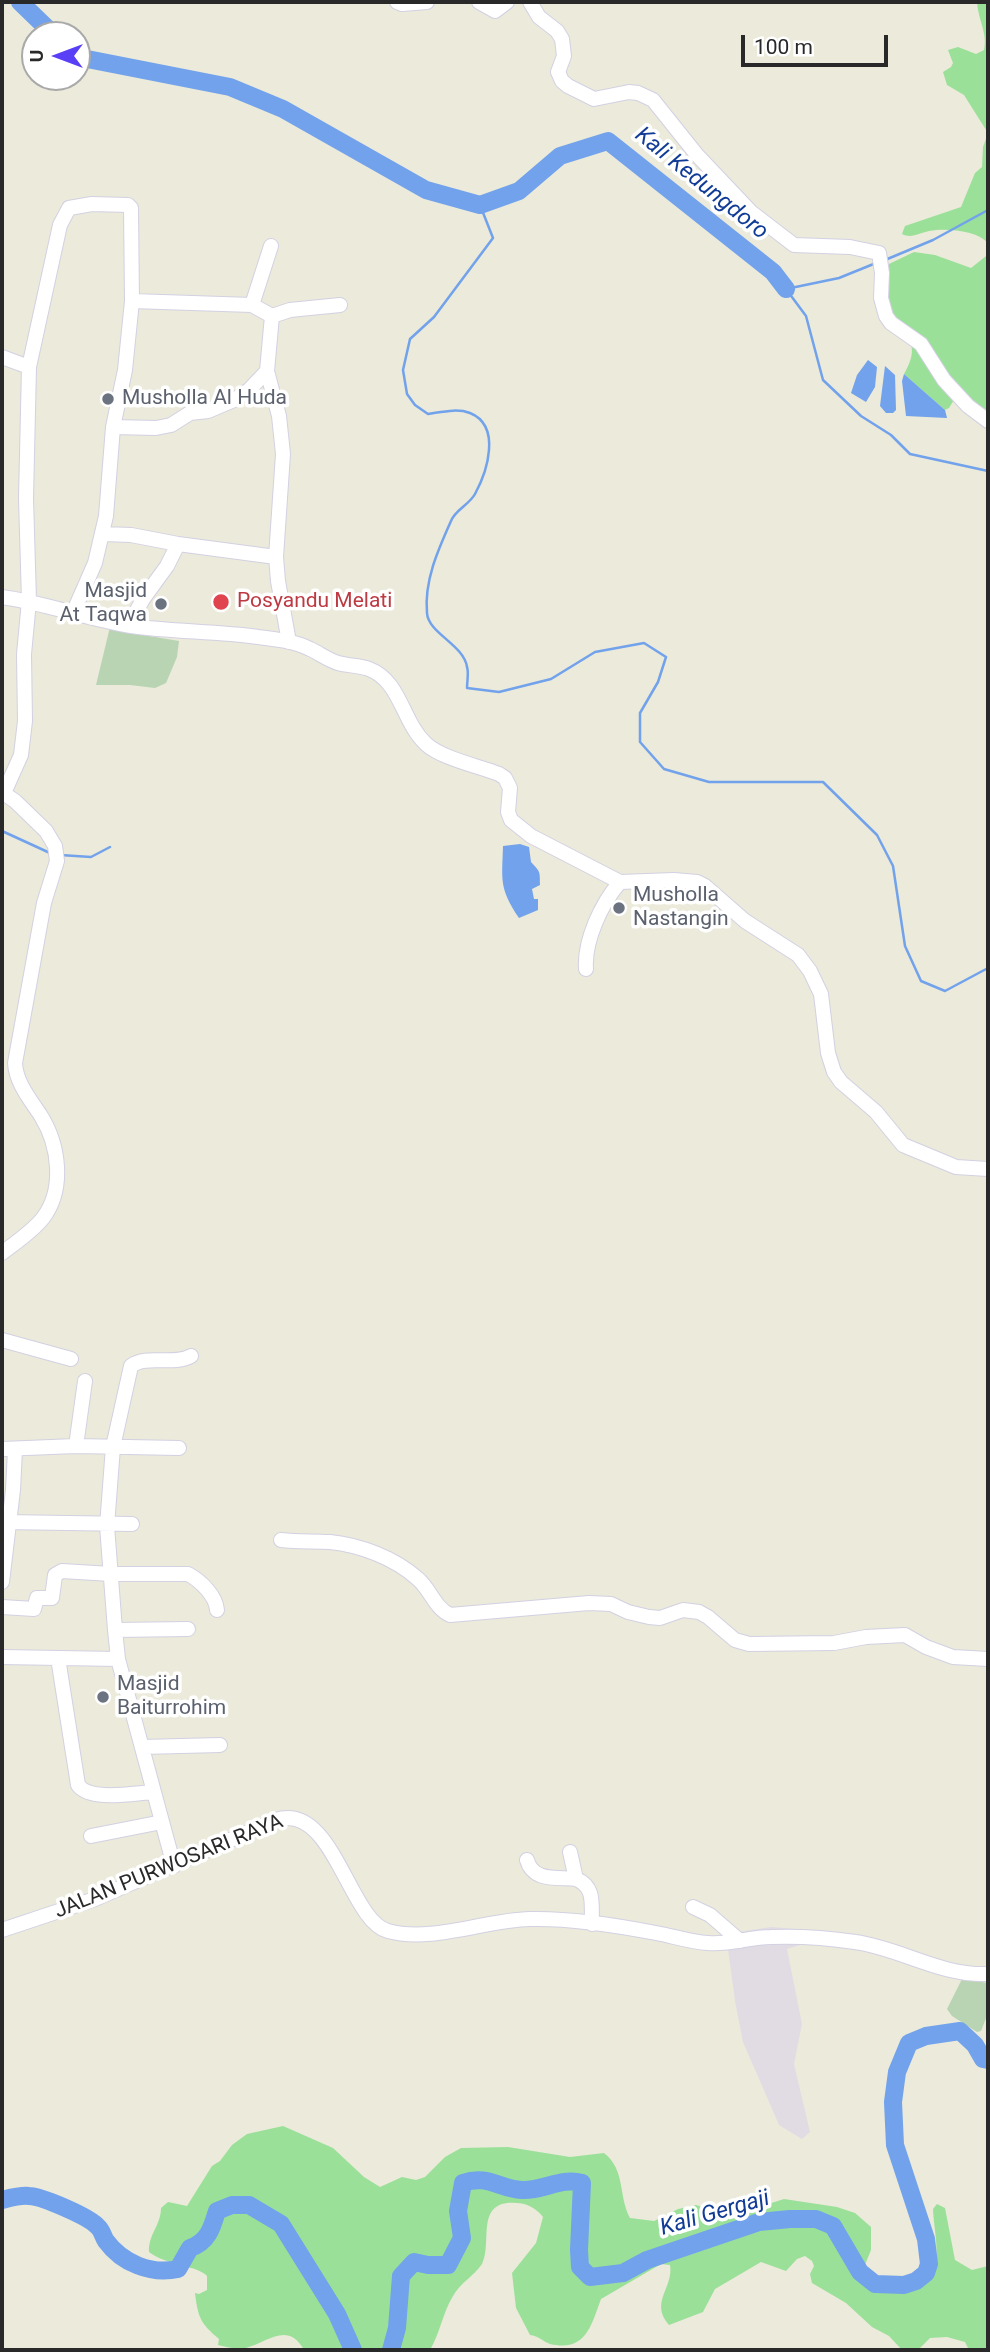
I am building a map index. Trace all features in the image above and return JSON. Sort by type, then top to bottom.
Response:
[{"type":"street","points":[[397,2],[427,2]]},
{"type":"street","points":[[479,2],[495,11],[508,2]]},
{"type":"street","points":[[530,2],[539,17],[562,38],[564,56],[558,72],[568,86],[594,99],[629,92],[653,100],[697,155],[751,212],[794,245],[850,247],[879,253],[883,273],[881,298],[891,324],[921,344],[944,380],[968,406],[988,421]]},
{"type":"street","points":[[2,1253],[34,1228],[50,1207],[56,1186],[57,1158],[49,1132],[19,1082],[15,1063],[44,902],[57,862],[55,846],[38,823],[3,793],[21,755],[25,721],[24,654],[29,601],[26,498],[29,367],[60,225],[69,208],[92,204],[128,205],[131,208],[132,301],[125,370],[113,427],[103,534],[95,563],[73,614]]},
{"type":"street","points":[[252,305],[271,246]]},
{"type":"street","points":[[132,301],[252,305],[272,316]]},
{"type":"street","points":[[272,316],[290,310],[340,305]]},
{"type":"street","points":[[272,316],[267,371],[279,416],[283,454],[276,557],[289,642]]},
{"type":"street","points":[[2,357],[29,367]]},
{"type":"street","points":[[113,427],[156,428],[171,425],[190,413],[208,411],[234,400],[249,390],[267,371]]},
{"type":"street","points":[[103,534],[131,535],[276,557]]},
{"type":"street","points":[[129,625],[143,599],[167,566],[177,544]]},
{"type":"street","points":[[2,597],[29,601],[73,614],[167,631],[256,636],[289,642],[309,648],[338,663],[371,669],[386,679],[396,693],[411,727],[428,746],[505,778],[510,788],[508,812],[519,828],[620,883],[674,880],[698,882],[745,921],[798,955],[810,971],[821,994],[828,1053],[834,1072],[841,1082],[877,1112],[903,1145],[956,1167],[988,1169]]},
{"type":"street","points":[[586,969],[585,958],[592,933],[607,901],[620,883]]},
{"type":"street","points":[[2,1340],[71,1359]]},
{"type":"street","points":[[174,1866],[118,1659],[107,1526],[113,1447],[132,1364],[184,1360],[191,1356]]},
{"type":"street","points":[[76,1446],[85,1381]]},
{"type":"street","points":[[2,1582],[6,1522],[6,1448],[179,1448]]},
{"type":"street","points":[[6,1522],[107,1526],[132,1524]]},
{"type":"street","points":[[281,1540],[328,1542],[370,1551],[397,1564],[419,1579],[450,1615],[589,1602],[611,1604],[628,1612],[660,1618],[683,1610],[693,1611],[708,1617],[734,1640],[749,1644],[834,1643],[866,1637],[905,1635],[926,1647],[953,1657],[988,1659]]},
{"type":"street","points":[[2,1607],[34,1609],[37,1598],[52,1598],[55,1575],[59,1571],[188,1574],[209,1593],[218,1611]]},
{"type":"street","points":[[115,1630],[188,1629]]},
{"type":"street","points":[[2,1657],[118,1659]]},
{"type":"street","points":[[58,1658],[78,1785],[83,1791],[97,1795],[154,1792]]},
{"type":"street","points":[[142,1747],[220,1745]]},
{"type":"street","name":"JALAN PURWOSARI RAYA","points":[[2,1930],[95,1899],[276,1820],[290,1818],[298,1819],[321,1839],[370,1919],[381,1929],[409,1934],[528,1919],[592,1924]]},
{"type":"street","points":[[91,1836],[162,1822]]},
{"type":"street","points":[[570,1852],[576,1879]]},
{"type":"street","points":[[527,1860],[531,1870],[537,1875],[584,1882],[591,1892],[592,1924],[654,1932],[708,1943],[769,1937],[855,1942],[947,1969],[988,1974]]},
{"type":"street","points":[[693,1907],[710,1915],[740,1941]]},
{"type":"shaded area","points":[[771,1927],[796,1929],[800,1945],[787,1949],[802,2024],[794,2064],[810,2132],[802,2139],[779,2125],[743,2042],[735,2001],[726,1934]]},
{"type":"green space","points":[[977,2],[988,3],[988,133],[964,95],[947,85],[943,72],[953,63],[948,50],[958,47],[976,54],[984,50],[985,38]]},
{"type":"green space","points":[[988,133],[988,243],[976,235],[952,230],[929,231],[912,236],[902,234],[905,226],[961,207],[975,173],[982,167],[983,147]]},
{"type":"green space","points":[[988,250],[988,413],[960,390],[945,410],[904,374],[910,362],[911,344],[888,304],[889,264],[914,252],[935,255],[971,268],[986,256]]},
{"type":"green space","points":[[110,627],[179,641],[177,657],[166,683],[155,688],[96,685]]},
{"type":"green space","points":[[962,1979],[988,1983],[988,2013],[981,2031],[977,2032],[952,2016],[947,2009]]},
{"type":"green space","points":[[283,2126],[333,2148],[364,2177],[380,2187],[402,2177],[416,2180],[425,2177],[445,2157],[461,2148],[508,2147],[570,2157],[604,2153],[616,2167],[630,2218],[654,2221],[678,2209],[696,2205],[740,2213],[784,2199],[837,2207],[855,2213],[871,2227],[871,2250],[860,2277],[887,2291],[906,2291],[920,2287],[929,2280],[936,2259],[933,2209],[937,2204],[945,2208],[955,2260],[972,2270],[988,2266],[988,2350],[969,2350],[965,2342],[947,2337],[930,2338],[918,2350],[902,2350],[889,2336],[872,2327],[846,2303],[812,2283],[810,2274],[814,2266],[805,2256],[797,2259],[786,2271],[761,2262],[715,2289],[703,2312],[669,2325],[661,2309],[669,2281],[670,2265],[661,2264],[601,2299],[590,2327],[579,2340],[572,2344],[550,2344],[530,2335],[516,2308],[512,2273],[536,2243],[543,2217],[531,2207],[516,2203],[503,2204],[495,2208],[490,2215],[482,2264],[453,2296],[430,2350],[304,2350],[298,2341],[284,2335],[243,2349],[218,2345],[219,2339],[201,2319],[196,2301],[195,2293],[207,2290],[207,2276],[149,2252],[150,2240],[161,2208],[168,2202],[187,2206],[212,2166],[220,2161],[232,2145],[247,2134]]},
{"type":"water","points":[[868,360],[877,367],[875,387],[866,402],[851,393],[857,375]]},
{"type":"water","points":[[885,366],[895,375],[896,410],[893,413],[886,413],[880,406]]},
{"type":"water","points":[[904,374],[945,410],[947,418],[906,416],[902,381]]},
{"type":"water","points":[[520,844],[529,847],[531,862],[540,874],[540,885],[532,889],[534,899],[538,899],[538,910],[519,918],[505,891],[502,868],[503,846]]},
{"type":"waterway","name":"Kali Kedungdoro","points":[[20,2],[40,21]]},
{"type":"waterway","name":"Kali Kedungdoro","points":[[91,60],[230,87],[283,109],[426,190],[480,205],[519,191],[560,156],[608,141],[773,272],[786,289]]},
{"type":"waterway","points":[[480,205],[493,238],[434,317],[410,339],[403,370],[407,394],[415,405],[428,414],[455,411],[470,413],[480,419],[489,439],[487,462],[480,485],[451,521],[437,554],[428,589],[429,620],[464,659],[468,672],[467,688],[499,692],[551,679],[595,652],[644,643],[666,657],[658,682],[640,713],[640,742],[664,769],[709,782],[823,782],[877,835],[893,866],[905,946],[921,981],[945,991],[988,968]]},
{"type":"waterway","points":[[885,260],[933,240],[988,210]]},
{"type":"waterway","name":"Kali Kedungdoro","points":[[876,263],[839,278],[786,289],[806,316],[823,380],[861,416],[891,435],[910,454],[988,471]]},
{"type":"waterway","points":[[2,831],[50,853]]},
{"type":"waterway","points":[[60,855],[91,857],[110,847]]},
{"type":"waterway","name":"Kali Gergaji","points":[[391,2350],[397,2328],[401,2276],[414,2262],[448,2265],[462,2238],[458,2211],[463,2183],[472,2181],[487,2181],[522,2190],[567,2182],[582,2183],[580,2267],[590,2277],[623,2273],[647,2260],[759,2222],[816,2219],[833,2226],[860,2272],[875,2284],[904,2285],[916,2281],[926,2273],[929,2264],[926,2239],[895,2145],[893,2102],[897,2072],[909,2043],[926,2036],[960,2031],[975,2045],[983,2059],[988,2060]]},
{"type":"waterway","points":[[2,2200],[29,2196],[65,2208],[93,2223],[120,2256],[138,2266],[158,2270],[178,2269],[190,2248],[208,2234],[217,2211],[232,2205],[249,2205],[281,2224],[337,2314],[353,2350]]},
{"type":"place","name":"Musholla Al Huda","points":[[108,399]]},
{"type":"place","name":"Posyandu Melati","points":[[221,602]]},
{"type":"place","name":"Masjid At Taqwa","points":[[161,604]]},
{"type":"place","name":"Musholla Nastangin","points":[[619,908]]},
{"type":"place","name":"Masjid Baiturrohim","points":[[103,1697]]}]
